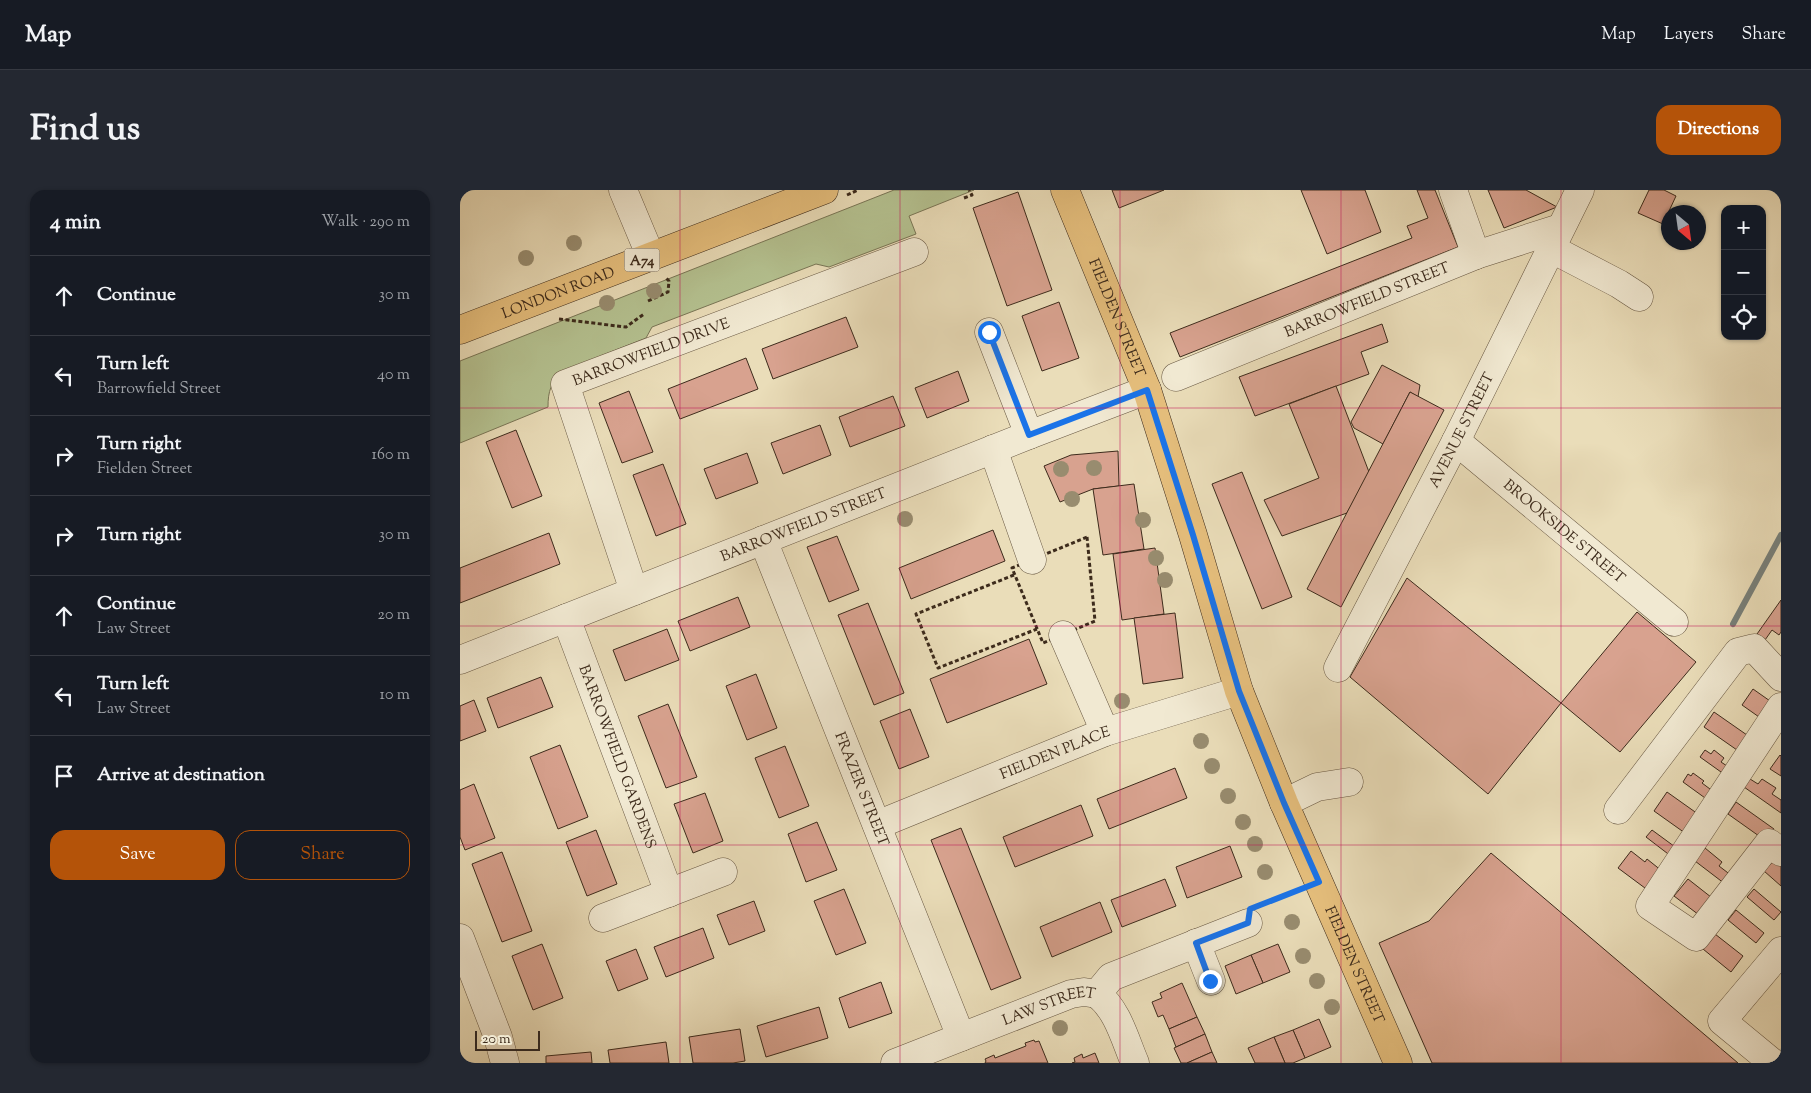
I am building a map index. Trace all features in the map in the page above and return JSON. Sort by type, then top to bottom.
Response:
[{"type":"main road","name":"LONDON ROAD","points":[[460,330],[656,266],[824,190]]},
{"type":"main road","name":"FIELDEN STREET","points":[[1065,190],[1147,390],[1193,535],[1239,691],[1284,803],[1398,1063]]},
{"type":"street","points":[[623,190],[656,266]]},
{"type":"street","points":[[1453,190],[1476,255]]},
{"type":"street","name":"AVENUE STREET","points":[[1338,668],[1456,441],[1580,190]]},
{"type":"street","points":[[1555,238],[1639,297]]},
{"type":"street","name":"BARROWFIELD STREET","points":[[1176,376],[1476,255],[1555,238]]},
{"type":"street","name":"BARROWFIELD DRIVE","points":[[634,591],[565,384],[914,252]]},
{"type":"street","points":[[989,332],[1029,435]]},
{"type":"street","name":"BARROWFIELD STREET","points":[[460,660],[1147,390]]},
{"type":"street","name":"BROOKSIDE STREET","points":[[1456,441],[1674,622]]},
{"type":"street","points":[[993,449],[1023,567]]},
{"type":"street","name":"FRAZER STREET","points":[[763,540],[962,1037]]},
{"type":"street","name":"BARROWFIELD GARDENS","points":[[566,618],[669,893]]},
{"type":"street","points":[[1050,632],[1105,732]]},
{"type":"street","points":[[1618,810],[1738,652],[1754,648],[1781,676]]},
{"type":"street","name":"FIELDEN PLACE","points":[[876,825],[1105,732],[1239,691]]},
{"type":"street","points":[[1777,841],[1696,937],[1650,906],[1781,707]]},
{"type":"street","points":[[1284,803],[1317,787],[1349,782]]},
{"type":"street","points":[[603,918],[723,872]]},
{"type":"street","name":"LAW STREET","points":[[895,1063],[1071,994],[1084,992],[1097,994],[1111,977],[1248,923]]},
{"type":"street","points":[[460,938],[498,1037],[505,1063]]},
{"type":"street","points":[[1196,943],[1210,981]]},
{"type":"street","points":[[1772,1063],[1722,1020],[1781,951]]},
{"type":"street","points":[[1097,994],[1112,1010],[1136,1063]]},
{"type":"path","points":[[964,198],[972,195],[969,190]]},
{"type":"path","points":[[648,301],[668,292],[669,281],[656,266]]},
{"type":"path","points":[[551,318],[626,327],[644,314]]},
{"type":"path","points":[[1087,537],[1095,621],[1050,632],[938,668],[916,614],[1087,537]]},
{"type":"path","points":[[1023,567],[1050,632]]},
{"type":"path","points":[[1248,923],[1250,909],[1319,882]]},
{"type":"green space","points":[[894,190],[974,190],[909,216],[916,234],[829,267],[816,264],[652,327],[646,338],[563,371],[551,387],[548,407],[460,443],[460,361]]},
{"type":"building","points":[[1112,190],[1164,190],[1119,208]]},
{"type":"building","points":[[1301,190],[1365,190],[1381,232],[1327,254]]},
{"type":"building","points":[[1417,190],[1435,190],[1458,247],[1180,357],[1170,333],[1412,238],[1407,226],[1428,218]]},
{"type":"building","points":[[1488,190],[1526,190],[1557,207],[1504,228]]},
{"type":"building","points":[[1649,190],[1664,190],[1676,196],[1672,205],[1661,205],[1661,223],[1638,213]]},
{"type":"building","points":[[1018,192],[1052,290],[1007,306],[973,208]]},
{"type":"building","points":[[1059,302],[1079,358],[1042,371],[1022,316]]},
{"type":"building","points":[[846,317],[858,347],[773,379],[762,349]]},
{"type":"building","points":[[1382,324],[1388,342],[1361,352],[1369,374],[1255,416],[1239,377]]},
{"type":"building","points":[[746,358],[758,389],[680,419],[668,389]]},
{"type":"building","points":[[1382,365],[1420,385],[1418,397],[1410,392],[1383,444],[1354,428],[1351,422]]},
{"type":"building","points":[[958,371],[969,401],[927,418],[915,388]]},
{"type":"building","points":[[1336,386],[1369,472],[1347,513],[1282,536],[1264,500],[1319,478],[1289,404]]},
{"type":"building","points":[[629,391],[653,452],[622,463],[599,403]]},
{"type":"building","points":[[1410,392],[1444,410],[1341,607],[1307,589]]},
{"type":"building","points":[[893,396],[905,426],[850,447],[839,417]]},
{"type":"building","points":[[820,425],[831,455],[783,474],[771,443]]},
{"type":"building","points":[[516,430],[542,496],[512,508],[486,442]]},
{"type":"building","points":[[1118,451],[1119,486],[1093,489],[1060,502],[1044,466],[1071,455]]},
{"type":"building","points":[[747,453],[758,483],[716,499],[704,469]]},
{"type":"building","points":[[663,464],[686,524],[656,536],[633,475]]},
{"type":"building","points":[[1242,472],[1292,597],[1262,609],[1212,484]]},
{"type":"building","points":[[1134,484],[1144,549],[1103,555],[1093,489]]},
{"type":"building","points":[[993,530],[1005,561],[911,599],[899,568]]},
{"type":"building","points":[[549,533],[560,564],[460,603],[460,568]]},
{"type":"building","points":[[837,536],[859,590],[829,602],[807,547]]},
{"type":"building","points":[[1155,548],[1164,614],[1122,620],[1113,554]]},
{"type":"building","points":[[1407,578],[1561,703],[1488,794],[1350,677]]},
{"type":"building","points":[[738,597],[750,627],[690,651],[678,621]]},
{"type":"building","points":[[1781,600],[1781,632],[1779,635],[1772,630],[1765,640],[1757,634]]},
{"type":"building","points":[[868,603],[904,693],[874,705],[838,615]]},
{"type":"building","points":[[1637,612],[1696,662],[1620,752],[1561,703]]},
{"type":"building","points":[[1175,613],[1183,678],[1143,684],[1134,618]]},
{"type":"building","points":[[667,629],[679,660],[625,681],[613,650]]},
{"type":"building","points":[[1029,639],[1047,684],[947,723],[930,679]]},
{"type":"building","points":[[756,674],[777,728],[747,740],[726,686]]},
{"type":"building","points":[[541,677],[553,707],[498,728],[487,698]]},
{"type":"building","points":[[1753,689],[1780,708],[1769,724],[1742,705]]},
{"type":"building","points":[[474,700],[486,731],[460,741],[460,706]]},
{"type":"building","points":[[668,704],[697,777],[666,788],[638,716]]},
{"type":"building","points":[[910,709],[929,757],[899,769],[880,721]]},
{"type":"building","points":[[1714,712],[1757,742],[1747,757],[1704,727]]},
{"type":"building","points":[[560,745],[588,817],[558,829],[530,757]]},
{"type":"building","points":[[785,746],[809,806],[779,818],[755,758]]},
{"type":"building","points":[[1705,750],[1711,754],[1714,750],[1724,758],[1721,762],[1733,770],[1728,777],[1700,757]]},
{"type":"building","points":[[1781,756],[1781,776],[1770,769]]},
{"type":"building","points":[[1175,768],[1187,798],[1109,829],[1097,799]]},
{"type":"building","points":[[1693,773],[1704,781],[1702,783],[1718,795],[1712,803],[1683,782],[1688,774],[1691,776]]},
{"type":"building","points":[[1750,779],[1758,784],[1762,779],[1776,788],[1772,794],[1781,800],[1781,813],[1744,787]]},
{"type":"building","points":[[474,784],[495,838],[465,850],[460,837],[460,790]]},
{"type":"building","points":[[1667,792],[1705,819],[1692,838],[1654,811]]},
{"type":"building","points":[[705,793],[723,841],[693,853],[674,804]]},
{"type":"building","points":[[1736,802],[1774,829],[1766,841],[1728,814]]},
{"type":"building","points":[[1081,805],[1093,836],[1015,867],[1003,837]]},
{"type":"building","points":[[817,822],[837,870],[806,882],[788,834]]},
{"type":"building","points":[[961,828],[1021,978],[991,990],[931,840]]},
{"type":"building","points":[[596,830],[617,884],[587,896],[566,842]]},
{"type":"building","points":[[1652,830],[1682,852],[1676,860],[1646,837]]},
{"type":"building","points":[[1230,846],[1242,877],[1187,898],[1176,867]]},
{"type":"building","points":[[1705,848],[1722,862],[1719,866],[1736,879],[1729,887],[1695,861]]},
{"type":"building","points":[[1631,851],[1645,862],[1647,859],[1662,871],[1653,894],[1618,868]]},
{"type":"building","points":[[502,852],[532,931],[502,942],[472,864]]},
{"type":"building","points":[[1491,853],[1738,1063],[1432,1063],[1379,943],[1429,921]]},
{"type":"building","points":[[1777,857],[1781,861],[1781,886],[1764,871]]},
{"type":"building","points":[[1165,879],[1176,906],[1122,927],[1111,900]]},
{"type":"building","points":[[1688,879],[1716,901],[1703,918],[1674,896]]},
{"type":"building","points":[[844,889],[866,943],[836,955],[814,901]]},
{"type":"building","points":[[1754,889],[1781,912],[1774,920],[1747,897]]},
{"type":"building","points":[[754,901],[765,931],[729,945],[717,915]]},
{"type":"building","points":[[1100,902],[1112,932],[1052,957],[1040,927]]},
{"type":"building","points":[[1736,910],[1764,933],[1756,943],[1728,920]]},
{"type":"building","points":[[703,928],[714,958],[666,977],[654,947]]},
{"type":"building","points":[[1715,934],[1743,956],[1731,972],[1703,949]]},
{"type":"building","points":[[542,944],[563,998],[533,1010],[512,956]]},
{"type":"building","points":[[1278,944],[1290,972],[1263,983],[1251,955]]},
{"type":"building","points":[[636,949],[648,979],[618,991],[606,961]]},
{"type":"building","points":[[1251,955],[1263,983],[1236,994],[1225,966]]},
{"type":"building","points":[[881,982],[892,1013],[849,1028],[839,998]]},
{"type":"building","points":[[1182,983],[1197,1017],[1169,1029],[1163,1015],[1158,1017],[1152,1002],[1162,998],[1160,993]]},
{"type":"building","points":[[819,1007],[828,1038],[766,1057],[757,1026]]},
{"type":"building","points":[[1197,1017],[1205,1034],[1176,1047],[1169,1029]]},
{"type":"building","points":[[1319,1019],[1331,1047],[1305,1058],[1293,1030]]},
{"type":"building","points":[[740,1029],[745,1061],[733,1063],[693,1063],[689,1037]]},
{"type":"building","points":[[1293,1030],[1305,1058],[1293,1063],[1285,1063],[1274,1037]]},
{"type":"building","points":[[1205,1034],[1212,1052],[1187,1063],[1181,1063],[1174,1048]]},
{"type":"building","points":[[1274,1037],[1285,1063],[1255,1063],[1248,1048]]},
{"type":"building","points":[[1034,1040],[1035,1042],[1039,1041],[1048,1063],[985,1063],[985,1059],[994,1055],[995,1058],[1026,1046],[1025,1043]]},
{"type":"building","points":[[666,1042],[669,1063],[610,1063],[608,1050]]},
{"type":"building","points":[[591,1052],[592,1063],[546,1063],[546,1056]]},
{"type":"building","points":[[1212,1052],[1217,1063],[1187,1063]]},
{"type":"building","points":[[1095,1053],[1099,1063],[1072,1063],[1075,1062],[1074,1058],[1082,1054],[1083,1058]]},
{"type":"waterway","points":[[1733,624],[1781,535]]},
{"type":"route","points":[[989,332],[1029,435],[1147,390],[1193,535],[1239,691],[1284,803],[1319,882],[1250,909],[1248,923],[1196,943],[1210,981]]}]
